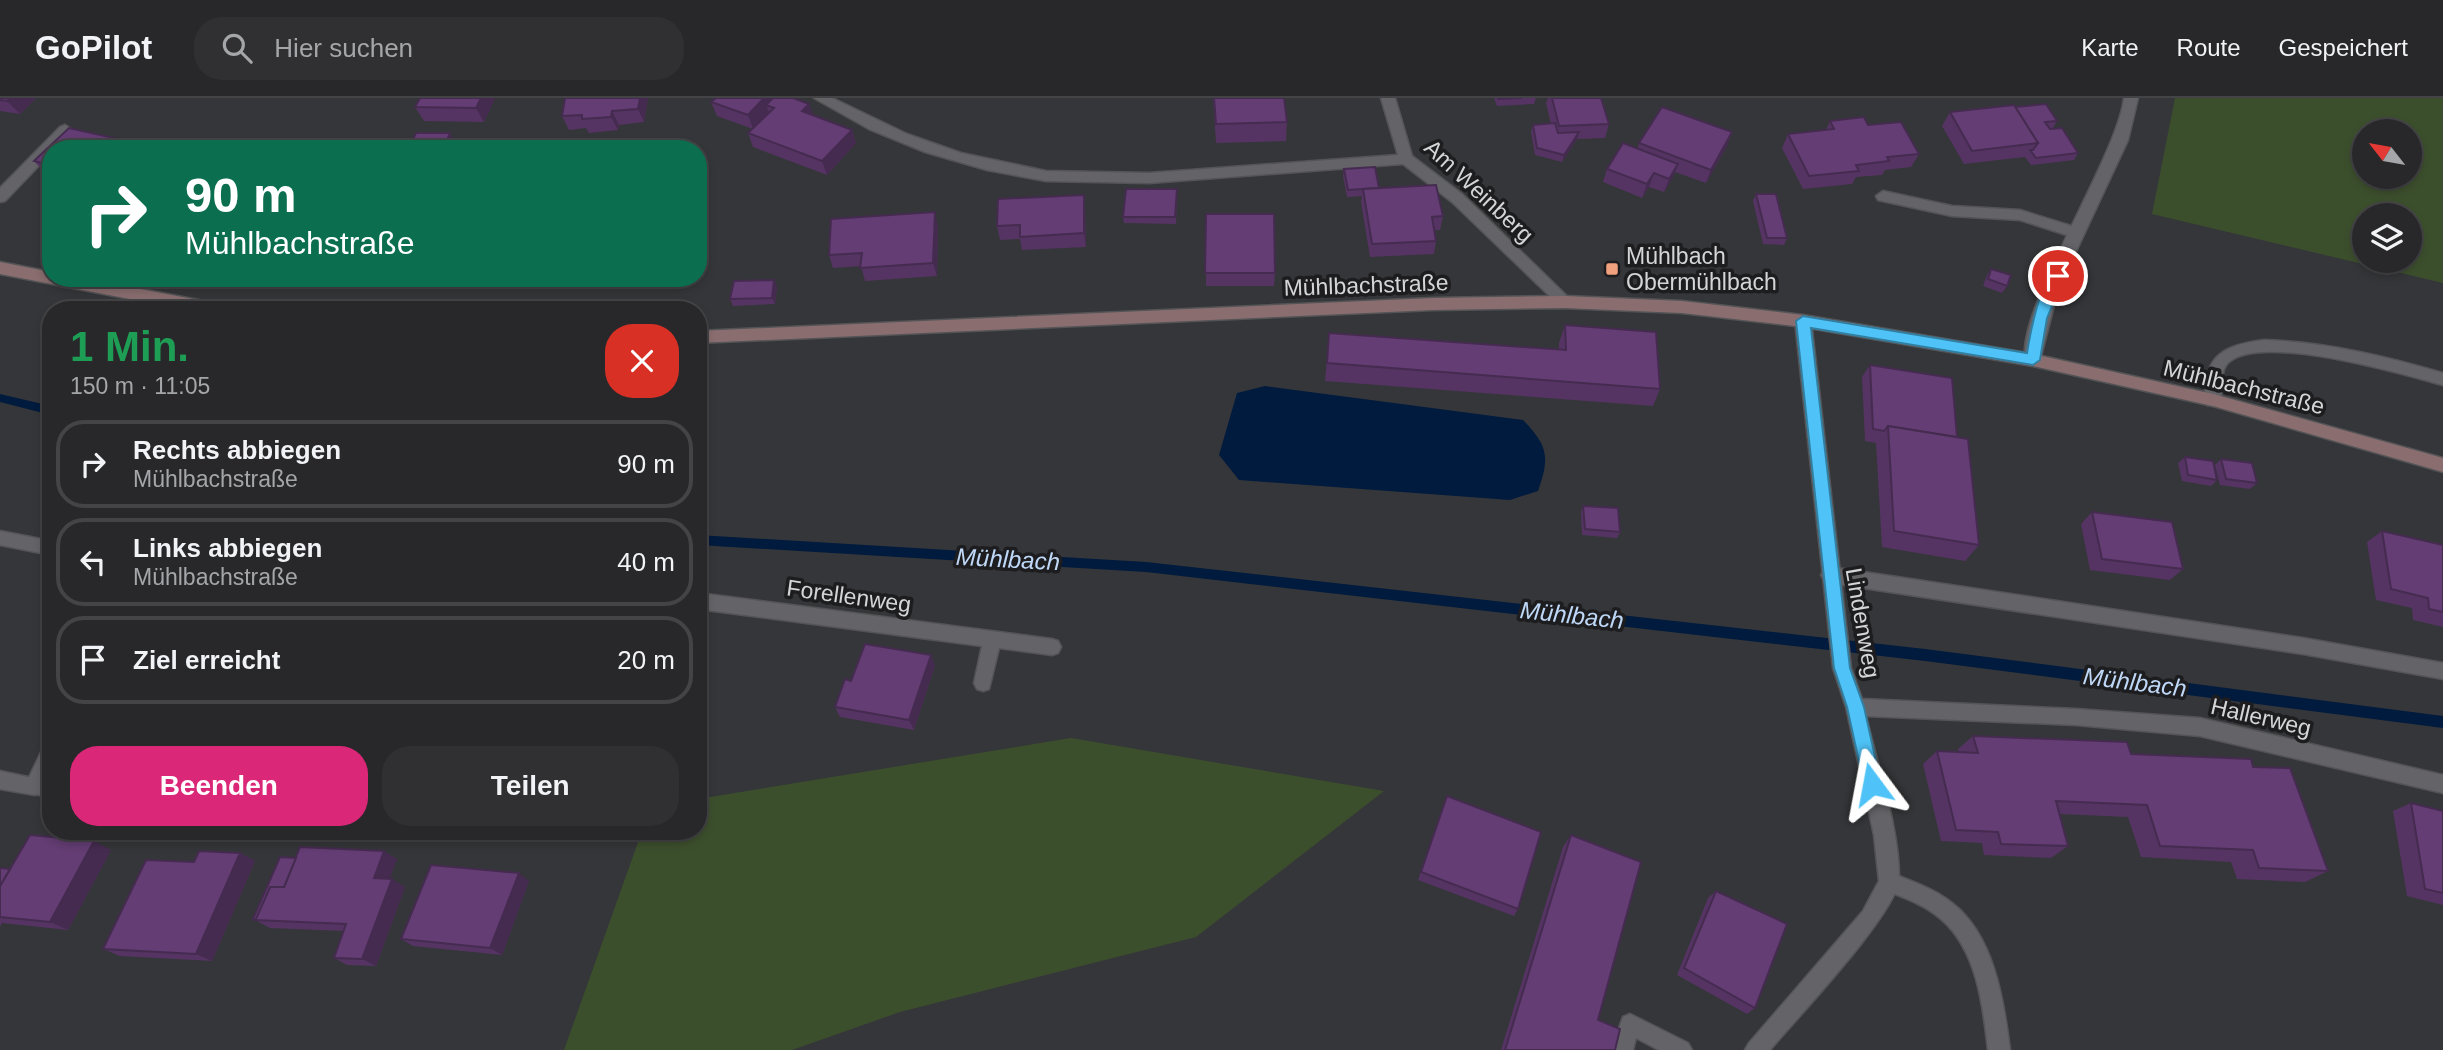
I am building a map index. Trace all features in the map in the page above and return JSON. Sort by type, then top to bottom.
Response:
[{"type":"street","points":[[821,98],[865,123],[903,140],[1010,170],[1046,176],[1148,178],[1406,159]]},
{"type":"street","points":[[2033,360],[2040,318],[2076,233],[2122,138],[2131,98]]},
{"type":"street","name":"Am Weinberg","points":[[1391,100],[1406,159],[1457,198],[1565,302]]},
{"type":"street","points":[[55,140],[65,130]]},
{"type":"street","points":[[0,197],[42,154]]},
{"type":"street","points":[[1883,196],[1952,211],[2020,215],[2076,233]]},
{"type":"street","points":[[0,268],[42,276]]},
{"type":"street","points":[[99,287],[172,301]]},
{"type":"street","name":"Mühlbachstraße","points":[[707,337],[1419,304],[1565,302],[1682,307],[1803,321],[2033,360],[2213,400],[2443,465]]},
{"type":"street","name":"Lindenweg","points":[[1803,321],[1842,668],[1855,707],[1884,835],[1889,883]]},
{"type":"street","points":[[2213,400],[2215,375],[2221,360],[2234,350],[2255,345],[2323,351],[2443,379]]},
{"type":"street","points":[[0,538],[42,546]]},
{"type":"street","points":[[1830,575],[2303,646],[2443,671]]},
{"type":"street","name":"Forellenweg","points":[[707,602],[1052,647]]},
{"type":"street","points":[[983,683],[992,640]]},
{"type":"street","name":"Hallerweg","points":[[1855,707],[2077,717],[2200,727],[2443,784]]},
{"type":"street","points":[[0,780],[42,787]]},
{"type":"street","points":[[1756,1050],[1870,918],[1889,883],[1921,895],[1949,912],[1965,932],[1978,955],[1989,991],[1999,1050]]},
{"type":"street","points":[[1622,1050],[1630,1024],[1681,1050]]},
{"type":"green space","points":[[2175,98],[2443,98],[2443,283],[2401,273],[2422,273],[2422,203],[2352,203],[2352,261],[2152,214]]},
{"type":"green space","points":[[1071,738],[1384,791],[1196,937],[900,1012],[792,1050],[564,1050],[639,840],[707,840],[707,798]]},
{"type":"water","points":[[1265,386],[1523,420],[1538,437],[1544,452],[1544,469],[1538,491],[1510,500],[1239,480],[1219,455],[1237,393]]},
{"type":"building","points":[[420,98],[481,98],[476,108],[415,107]]},
{"type":"building","points":[[565,98],[640,98],[638,109],[612,111],[611,117],[582,119],[582,115],[562,116]]},
{"type":"building","points":[[716,98],[764,98],[748,115],[711,102]]},
{"type":"building","points":[[773,98],[793,98],[809,104],[802,111],[852,130],[822,161],[748,133],[774,108],[766,105]]},
{"type":"building","points":[[1214,98],[1284,98],[1287,122],[1216,124]]},
{"type":"building","points":[[1552,98],[1601,98],[1609,124],[1559,126]]},
{"type":"building","points":[[2046,104],[2057,121],[2045,122],[2050,129],[2062,128],[2078,153],[2036,158],[2030,150],[2038,143],[2015,107]]},
{"type":"building","points":[[2014,105],[2038,143],[1972,151],[1950,112]]},
{"type":"building","points":[[1662,107],[1732,132],[1711,170],[1639,143]]},
{"type":"building","points":[[1864,117],[1868,125],[1901,122],[1919,154],[1887,157],[1889,161],[1856,165],[1859,171],[1809,176],[1788,134],[1834,129],[1830,121]]},
{"type":"building","points":[[1555,123],[1558,133],[1579,132],[1564,155],[1537,148],[1533,125]]},
{"type":"building","points":[[69,128],[123,140],[56,140]]},
{"type":"building","points":[[416,133],[450,133],[447,140],[412,140]]},
{"type":"building","points":[[1623,143],[1678,164],[1669,179],[1654,173],[1647,184],[1607,169]]},
{"type":"building","points":[[42,153],[42,163],[34,161]]},
{"type":"building","points":[[1375,167],[1379,188],[1348,190],[1344,169]]},
{"type":"building","points":[[1436,185],[1443,216],[1432,217],[1436,241],[1372,244],[1363,189]]},
{"type":"building","points":[[1126,189],[1177,189],[1175,217],[1123,217]]},
{"type":"building","points":[[1756,194],[1776,194],[1787,238],[1767,238]]},
{"type":"building","points":[[1084,195],[1084,233],[1020,237],[1020,225],[997,226],[998,199]]},
{"type":"building","points":[[935,212],[933,263],[860,268],[862,253],[829,255],[831,219]]},
{"type":"building","points":[[1206,214],[1274,214],[1275,273],[1205,273]]},
{"type":"building","points":[[1991,269],[2011,275],[2007,286],[1988,279]]},
{"type":"building","points":[[774,280],[772,298],[730,299],[734,281]]},
{"type":"building","points":[[1565,325],[1656,332],[1660,389],[1327,363],[1329,333],[1566,350]]},
{"type":"building","points":[[1870,365],[1952,378],[1957,437],[1888,426],[1884,431],[1873,429]]},
{"type":"building","points":[[1888,426],[1968,439],[1979,545],[1894,531]]},
{"type":"building","points":[[2185,457],[2213,461],[2217,480],[2188,475]]},
{"type":"building","points":[[2221,459],[2252,463],[2257,483],[2226,479]]},
{"type":"building","points":[[1583,506],[1618,508],[1620,532],[1585,529]]},
{"type":"building","points":[[2092,512],[2172,522],[2183,569],[2102,559]]},
{"type":"building","points":[[2382,531],[2443,545],[2443,612],[2429,609],[2428,598],[2391,589]]},
{"type":"building","points":[[865,644],[931,655],[909,720],[835,707],[845,679],[851,681]]},
{"type":"building","points":[[1973,736],[2127,742],[2131,754],[2251,759],[2253,767],[2290,768],[2328,871],[2259,868],[2253,850],[2160,846],[2147,805],[2056,801],[2068,846],[2001,844],[1998,832],[1956,830],[1937,751],[1978,753]]},
{"type":"building","points":[[1447,796],[1541,832],[1518,909],[1421,872]]},
{"type":"building","points":[[2411,803],[2443,811],[2443,893],[2425,889]]},
{"type":"building","points":[[30,835],[42,836],[42,840],[94,841],[50,922],[0,917],[0,886]]},
{"type":"building","points":[[1571,835],[1641,862],[1598,1020],[1620,1029],[1615,1050],[1505,1050]]},
{"type":"building","points":[[300,847],[384,851],[374,878],[392,879],[362,959],[334,958],[346,924],[255,920],[270,887],[284,887]]},
{"type":"building","points":[[199,851],[240,853],[196,954],[103,949],[146,860],[194,862]]},
{"type":"building","points":[[280,857],[296,858],[284,887],[270,887],[256,919],[253,919]]},
{"type":"building","points":[[431,865],[519,873],[490,948],[401,939]]},
{"type":"building","points":[[0,868],[10,869],[0,886]]},
{"type":"building","points":[[1716,891],[1787,924],[1755,1008],[1684,968]]},
{"type":"waterway","name":"Mühlbach","points":[[0,398],[42,409]]},
{"type":"waterway","name":"Mühlbach","points":[[707,541],[1146,567],[1925,655],[2443,722]]},
{"type":"place","name":"Mühlbach Obermühlbach","points":[[1612,269]]},
{"type":"route","points":[[1872,784],[1855,707],[1842,668],[1803,321],[2033,360],[2040,318],[2058,276]]}]
